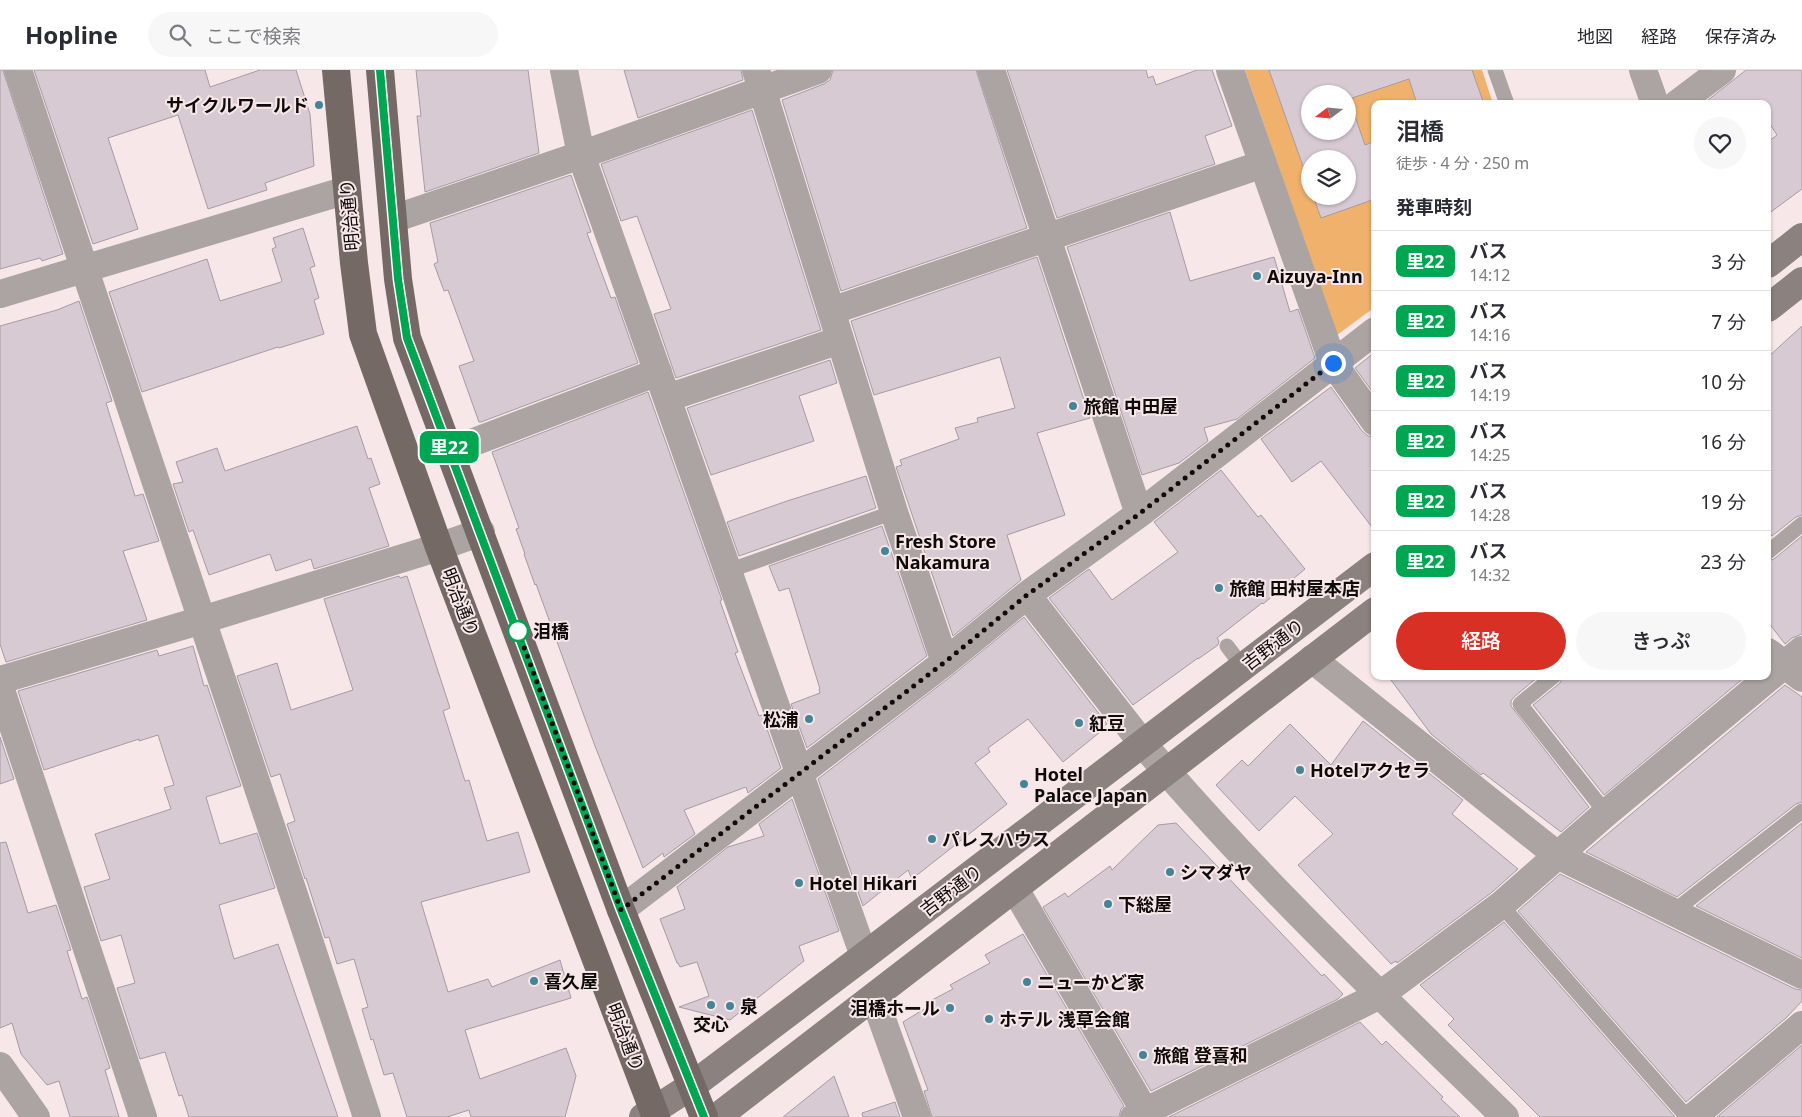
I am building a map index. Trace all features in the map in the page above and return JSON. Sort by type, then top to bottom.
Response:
[{"type":"main road","name":"明治通り","points":[[336,70],[354,263],[364,334],[439,546],[651,1115]]},
{"type":"main road","points":[[380,70],[398,279],[407,338],[621,910],[704,1117]]},
{"type":"main road","points":[[1771,262],[1802,237]]},
{"type":"main road","points":[[1771,306],[1798,291]]},
{"type":"main road","name":"吉野通り","points":[[651,1115],[692,1086],[1143,744],[1235,656],[1371,569]]},
{"type":"main road","name":"吉野通り","points":[[717,1117],[1371,614]]},
{"type":"street","points":[[18,70],[304,925],[366,1117]]},
{"type":"street","points":[[564,70],[581,155],[864,956]]},
{"type":"street","points":[[393,219],[581,155],[759,80],[818,70]]},
{"type":"street","points":[[991,70],[1139,514]]},
{"type":"street","points":[[1230,70],[1333,363],[1371,416]]},
{"type":"street","points":[[1643,70],[1654,100]]},
{"type":"street","points":[[1683,100],[1722,70]]},
{"type":"street","points":[[759,80],[894,512],[945,662]]},
{"type":"street","points":[[831,311],[1263,164]]},
{"type":"street","points":[[0,294],[347,190]]},
{"type":"street","points":[[621,910],[945,662],[1027,595],[1139,514],[1371,333]]},
{"type":"street","points":[[667,398],[840,340]]},
{"type":"street","points":[[450,450],[658,372]]},
{"type":"street","points":[[0,680],[202,620],[481,532]]},
{"type":"street","points":[[1027,595],[1143,744],[1201,812],[1380,995],[1505,1117]]},
{"type":"street","points":[[1312,659],[1557,855],[1802,974]]},
{"type":"street","points":[[1771,676],[1789,661]]},
{"type":"street","points":[[1015,889],[1142,1115],[1380,995],[1500,905],[1606,813],[1766,680]]},
{"type":"street","points":[[0,687],[143,1117]]},
{"type":"street","points":[[874,998],[917,1117]]},
{"type":"street","points":[[1693,1117],[1802,1025]]},
{"type":"street","points":[[0,1066],[36,1117]]},
{"type":"lane","points":[[1495,70],[1506,100]]},
{"type":"lane","points":[[728,571],[894,512]]},
{"type":"lane","points":[[1771,550],[1802,524]]},
{"type":"lane","points":[[1549,680],[1520,704],[1606,813]]},
{"type":"lane","points":[[1673,912],[1802,810]]},
{"type":"lane","points":[[1500,905],[1687,1117]]},
{"type":"shaded area","points":[[1245,70],[1482,70],[1492,100],[1371,100],[1371,310],[1337,335]]},
{"type":"building","points":[[0,70],[3,70],[63,254],[42,261],[40,258],[0,269]]},
{"type":"building","points":[[34,70],[205,70],[210,87],[260,70],[296,70],[310,114],[314,166],[265,183],[267,190],[208,209],[178,115],[108,138],[138,229],[93,244]]},
{"type":"building","points":[[416,70],[528,70],[539,153],[425,192],[417,116],[421,116]]},
{"type":"building","points":[[624,70],[741,70],[743,80],[638,118]]},
{"type":"building","points":[[833,70],[976,70],[1027,228],[841,291],[782,100],[824,84],[830,80]]},
{"type":"building","points":[[1007,70],[1146,70],[1148,78],[1153,76],[1156,85],[1197,70],[1212,70],[1232,126],[1205,136],[1215,164],[1057,218]]},
{"type":"building","points":[[1269,70],[1472,70],[1483,100],[1416,100],[1409,79],[1356,97],[1356,85],[1301,85],[1301,140],[1356,140],[1356,119],[1365,145],[1371,143],[1371,200],[1321,218],[1316,205],[1356,205],[1356,150],[1301,150],[1301,161]]},
{"type":"building","points":[[1746,70],[1802,70],[1802,189],[1771,212],[1771,140],[1777,135],[1771,126],[1771,100],[1708,100]]},
{"type":"building","points":[[752,110],[821,330],[676,378],[654,314],[671,309],[637,216],[621,221],[601,164]]},
{"type":"building","points":[[571,175],[591,232],[587,233],[611,298],[615,297],[638,363],[479,422],[459,366],[474,361],[448,290],[444,291],[434,264],[438,262],[430,223]]},
{"type":"building","points":[[1170,212],[1190,281],[1274,257],[1290,312],[1298,309],[1315,358],[1237,419],[1204,428],[1208,441],[1179,463],[1142,475],[1067,247]]},
{"type":"building","points":[[303,228],[315,266],[310,268],[319,298],[314,300],[324,334],[278,347],[142,392],[109,292],[207,259],[220,301],[281,282],[272,249],[276,247],[273,238]]},
{"type":"building","points":[[1037,257],[1090,418],[1037,433],[1065,515],[1007,535],[1021,580],[953,636],[896,467],[902,465],[900,460],[959,439],[955,428],[978,422],[977,418],[1015,408],[1000,357],[874,395],[851,321]]},
{"type":"building","points":[[79,301],[112,401],[106,403],[135,496],[143,494],[159,541],[123,551],[147,620],[6,662],[0,644],[0,326],[57,310]]},
{"type":"building","points":[[1802,326],[1802,515],[1796,517],[1772,536],[1771,534],[1771,354]]},
{"type":"building","points":[[1371,355],[1371,390],[1355,368]]},
{"type":"building","points":[[830,360],[837,383],[799,396],[814,441],[711,475],[687,408]]},
{"type":"building","points":[[1331,387],[1362,431],[1371,436],[1371,526],[1321,461],[1292,482],[1261,439]]},
{"type":"building","points":[[648,392],[722,600],[720,601],[738,652],[735,653],[759,716],[762,715],[781,768],[748,793],[746,787],[684,810],[695,834],[664,857],[663,853],[643,868],[535,585],[516,529],[519,528],[492,452]]},
{"type":"building","points":[[357,426],[368,459],[371,458],[380,484],[369,488],[389,546],[314,569],[311,559],[276,571],[270,554],[209,575],[193,530],[189,532],[173,484],[183,482],[176,462],[217,448],[225,471]]},
{"type":"building","points":[[1221,470],[1258,517],[1261,515],[1305,569],[1263,604],[1217,638],[1219,641],[1218,645],[1133,705],[1049,598],[1089,569],[1112,600],[1178,552],[1154,522]]},
{"type":"building","points":[[866,476],[876,508],[739,556],[727,522]]},
{"type":"building","points":[[882,526],[927,656],[807,748],[791,704],[820,693],[820,689],[789,588],[779,591],[769,566]]},
{"type":"building","points":[[1802,536],[1802,634],[1792,638],[1785,644],[1771,626],[1771,560]]},
{"type":"building","points":[[399,576],[400,578],[407,576],[450,708],[443,711],[465,781],[469,780],[487,841],[518,832],[530,872],[421,902],[448,992],[488,979],[492,987],[560,960],[571,998],[465,1030],[480,1079],[566,1048],[576,1076],[565,1117],[471,1117],[469,1110],[447,1117],[407,1117],[393,1073],[384,1075],[373,1039],[371,1040],[362,1009],[368,1007],[354,959],[337,964],[329,937],[325,938],[287,824],[295,821],[280,774],[271,777],[237,676],[277,663],[291,710],[353,690],[324,599]]},
{"type":"building","points":[[1024,617],[1107,724],[1104,726],[1105,728],[1063,762],[1028,719],[988,748],[990,752],[975,763],[1007,804],[912,879],[908,870],[863,906],[818,779],[954,674]]},
{"type":"building","points":[[193,646],[204,686],[207,685],[241,786],[206,797],[220,844],[257,833],[275,888],[219,905],[234,959],[278,944],[338,1117],[189,1117],[182,1095],[179,1096],[165,1052],[140,1059],[117,988],[135,983],[121,935],[101,941],[84,887],[110,879],[95,834],[171,809],[164,788],[174,785],[158,735],[139,741],[139,739],[44,770],[18,691],[157,650],[159,656]]},
{"type":"building","points":[[1391,680],[1534,680],[1514,697],[1511,701],[1511,706],[1589,807],[1561,832],[1483,773],[1481,775],[1431,734]]},
{"type":"building","points":[[1561,680],[1741,680],[1604,795],[1533,705]]},
{"type":"building","points":[[1785,685],[1802,697],[1802,802],[1796,804],[1677,897],[1586,852]]},
{"type":"building","points":[[1363,721],[1463,800],[1452,814],[1518,869],[1491,893],[1397,963],[1396,961],[1391,964],[1298,865],[1333,834],[1295,796],[1259,831],[1216,785],[1242,760],[1248,766],[1290,724],[1331,765]]},
{"type":"building","points":[[0,737],[14,779],[0,784]]},
{"type":"building","points":[[792,799],[839,931],[799,946],[804,961],[730,1020],[679,1007],[709,996],[697,962],[680,967],[677,963],[660,919],[685,909],[677,887],[728,847],[764,836],[759,824]]},
{"type":"building","points":[[1176,823],[1322,976],[1324,974],[1343,994],[1338,999],[1151,1091],[1043,907],[1065,893],[1068,897],[1110,866],[1112,870],[1158,825]]},
{"type":"building","points":[[1802,823],[1802,958],[1696,906]]},
{"type":"building","points":[[6,842],[28,913],[56,905],[71,950],[67,951],[82,999],[87,997],[110,1068],[105,1070],[119,1117],[70,1117],[59,1081],[47,1085],[21,1054],[12,1023],[0,1028],[0,843]]},
{"type":"building","points":[[1560,874],[1795,989],[1802,990],[1802,1001],[1786,1018],[1686,1102],[1518,911]]},
{"type":"building","points":[[1504,922],[1675,1117],[1540,1117],[1448,1025],[1454,1019],[1420,985]]},
{"type":"building","points":[[1023,934],[1124,1106],[1119,1117],[932,1117],[924,1091],[928,1090],[903,1022],[934,1003],[932,1000],[953,989],[950,985],[990,963],[985,955]]},
{"type":"building","points":[[1360,1022],[1382,1045],[1386,1041],[1443,1097],[1441,1099],[1460,1117],[1169,1117]]},
{"type":"building","points":[[1802,1045],[1802,1117],[1717,1117]]},
{"type":"building","points":[[834,1076],[849,1117],[783,1117]]},
{"type":"building","points":[[895,1102],[900,1117],[863,1117],[862,1113]]},
{"type":"bus line","name":"里22","points":[[380,70],[398,279],[407,338],[488,550],[621,910],[704,1117]]},
{"type":"place","name":"サイクルワールド","points":[[319,105]]},
{"type":"place","name":"Aizuya-Inn","points":[[1257,276]]},
{"type":"place","name":"旅館 中田屋","points":[[1073,406]]},
{"type":"place","name":"Fresh Store Nakamura","points":[[885,551]]},
{"type":"place","name":"旅館 田村屋本店","points":[[1219,588]]},
{"type":"place","name":"泪橋","points":[[518,631]]},
{"type":"place","name":"松浦","points":[[809,719]]},
{"type":"place","name":"紅豆","points":[[1079,723]]},
{"type":"place","name":"Hotelアクセラ","points":[[1300,770]]},
{"type":"place","name":"Hotel Palace Japan","points":[[1024,784]]},
{"type":"place","name":"パレスハウス","points":[[932,839]]},
{"type":"place","name":"シマダヤ","points":[[1170,872]]},
{"type":"place","name":"Hotel Hikari","points":[[799,883]]},
{"type":"place","name":"下総屋","points":[[1108,904]]},
{"type":"place","name":"喜久屋","points":[[534,981]]},
{"type":"place","name":"ニューかど家","points":[[1027,982]]},
{"type":"place","name":"交心","points":[[711,1005]]},
{"type":"place","name":"泉","points":[[730,1006]]},
{"type":"place","name":"泪橋ホール","points":[[950,1008]]},
{"type":"place","name":"ホテル 浅草会館","points":[[989,1019]]},
{"type":"place","name":"旅館 登喜和","points":[[1143,1055]]},
{"type":"route","points":[[518,631],[621,910],[945,662],[1027,595],[1139,514],[1333,363]]}]
